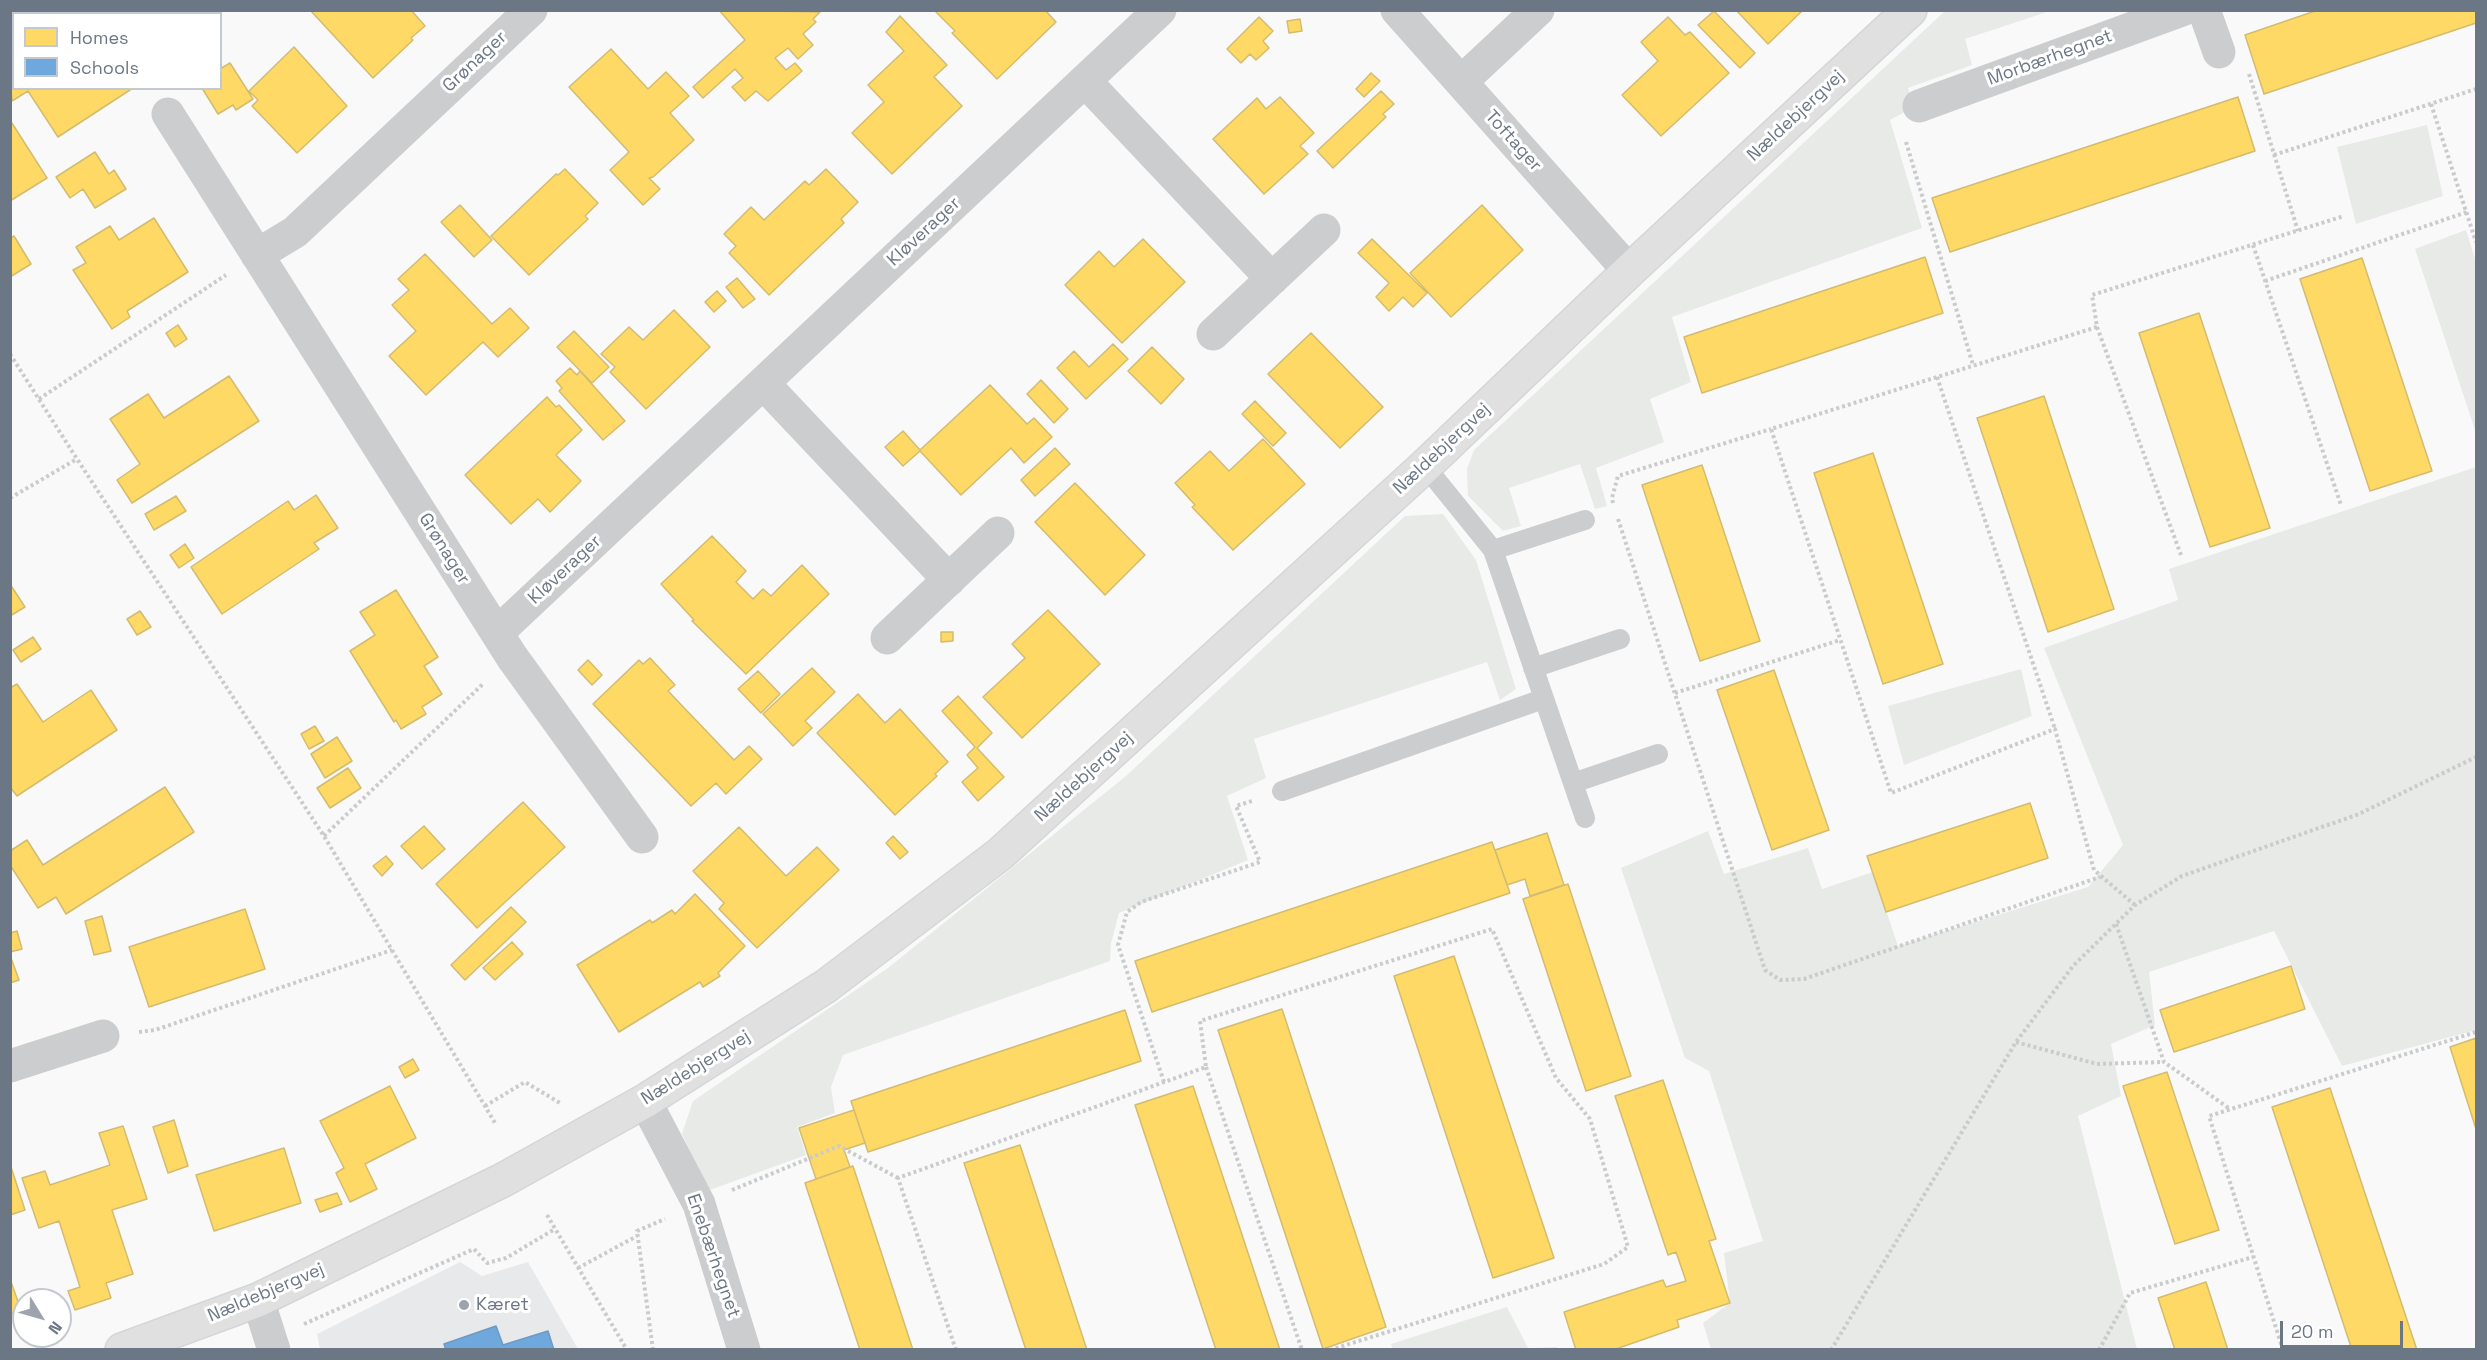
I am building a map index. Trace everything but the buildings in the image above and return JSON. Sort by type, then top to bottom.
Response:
[{"type":"street","name":"Grønager","points":[[257,255],[295,232],[531,10]]},
{"type":"street","name":"Kløverager","points":[[505,645],[763,383],[1160,10]]},
{"type":"street","name":"Toftager","points":[[1398,10],[1629,271]]},
{"type":"street","points":[[1461,82],[1538,10]]},
{"type":"street","name":"Nældebjergvej","points":[[122,1350],[258,1300],[503,1180],[645,1101],[826,986],[1000,854],[1425,466],[1629,271],[1910,10]]},
{"type":"street","name":"Morbærhegnet","points":[[1919,106],[2182,10]]},
{"type":"street","points":[[2204,10],[2219,52]]},
{"type":"street","points":[[1085,81],[1272,279]]},
{"type":"street","name":"Grønager","points":[[168,114],[505,645],[642,837]]},
{"type":"street","points":[[1213,334],[1324,230]]},
{"type":"street","points":[[763,383],[949,580]]},
{"type":"street","points":[[887,638],[998,533]]},
{"type":"street","points":[[10,1066],[103,1036]]},
{"type":"street","name":"Enebærhegnet","points":[[645,1101],[699,1204],[744,1350]]},
{"type":"street","points":[[258,1300],[273,1346]]},
{"type":"lane","points":[[1425,466],[1493,550],[1585,818]]},
{"type":"lane","points":[[1493,550],[1585,520]]},
{"type":"lane","points":[[1533,668],[1620,639]]},
{"type":"lane","points":[[1282,791],[1544,699]]},
{"type":"lane","points":[[1573,783],[1658,754]]},
{"type":"path","points":[[2219,52],[2240,45],[2298,231]]},
{"type":"path","points":[[2274,155],[2476,89]]},
{"type":"path","points":[[2431,104],[2476,242]]},
{"type":"path","points":[[1919,106],[1904,136],[1973,365]]},
{"type":"path","points":[[2265,281],[2467,212]]},
{"type":"path","points":[[2181,555],[2097,327],[2092,295],[2344,216]]},
{"type":"path","points":[[2253,245],[2341,505]]},
{"type":"path","points":[[39,399],[257,255]]},
{"type":"path","points":[[2097,327],[1618,476],[1612,498],[1765,970],[1780,980],[1804,979],[2100,877]]},
{"type":"path","points":[[10,354],[324,836],[495,1123]]},
{"type":"path","points":[[1937,377],[2055,729],[2094,870],[2135,905]]},
{"type":"path","points":[[1771,429],[1891,793],[2055,729]]},
{"type":"path","points":[[10,498],[77,459]]},
{"type":"path","points":[[1675,693],[1840,640]]},
{"type":"path","points":[[324,836],[505,645]]},
{"type":"path","points":[[1831,1350],[2016,1042],[2073,966],[2135,905],[2182,876],[2360,814],[2476,757]]},
{"type":"path","points":[[1164,1082],[1118,945],[1127,912],[1141,902],[1260,862],[1236,806],[1282,791]]},
{"type":"path","points":[[2116,924],[2164,1062],[2230,1110]]},
{"type":"path","points":[[1302,1350],[1206,1067],[1200,1021],[1492,929],[1556,1078],[1590,1119],[1628,1247],[1604,1264],[1330,1350]]},
{"type":"path","points":[[103,1036],[155,1030],[392,950]]},
{"type":"path","points":[[2283,1350],[2209,1116],[2476,1032]]},
{"type":"path","points":[[2016,1042],[2097,1064],[2164,1062]]},
{"type":"path","points":[[898,1178],[1206,1067]]},
{"type":"path","points":[[485,1106],[525,1082],[558,1104],[584,1096],[606,1123]]},
{"type":"path","points":[[653,1350],[637,1231],[839,1146],[898,1178],[956,1350]]},
{"type":"path","points":[[547,1215],[627,1350]]},
{"type":"path","points":[[273,1346],[310,1320],[474,1249],[487,1263],[506,1258],[555,1229]]},
{"type":"path","points":[[578,1268],[638,1236]]},
{"type":"path","points":[[2099,1350],[2130,1293],[2253,1257]]},
{"type":"shaded area","points":[[1945,11],[2050,11],[1965,39],[1972,65],[1908,88],[1914,107],[1890,120],[1922,228],[1672,317],[1691,382],[1650,399],[1664,442],[1596,468],[1607,506],[1595,509],[1580,464],[1509,488],[1521,526],[1503,531],[1468,496],[1467,469],[1474,450]]},
{"type":"shaded area","points":[[2427,125],[2443,196],[2356,224],[2337,147]]},
{"type":"shaded area","points":[[2466,230],[2476,262],[2476,433],[2415,249]]},
{"type":"shaded area","points":[[2476,467],[2476,1030],[2342,1066],[2274,931],[2149,972],[2155,1025],[2111,1044],[2121,1096],[2078,1116],[2137,1349],[1711,1349],[1703,1323],[1730,1303],[1724,1253],[1763,1241],[1709,1071],[1685,1058],[1621,868],[1708,831],[1724,874],[1808,848],[1822,889],[1873,872],[1898,946],[2088,887],[2123,845],[2044,648],[2178,600],[2169,569]]},
{"type":"shaded area","points":[[1443,514],[1476,560],[1516,689],[1500,700],[1487,662],[1254,739],[1266,778],[1227,796],[1248,860],[1119,913],[1111,943],[1110,961],[843,1055],[831,1087],[835,1113],[797,1127],[806,1155],[707,1191],[682,1134],[693,1101],[888,968],[1126,776],[1405,516]]},
{"type":"shaded area","points":[[2021,669],[2032,716],[1904,765],[1888,706]]},
{"type":"shaded area","name":"Kæret","points":[[460,1262],[482,1276],[528,1262],[578,1349],[320,1349],[317,1334]]},
{"type":"shaded area","points":[[1507,1307],[1528,1348],[1557,1347],[1559,1349],[1393,1349],[1391,1344]]},
{"type":"place","name":"Kæret","points":[[464,1305]]}]
